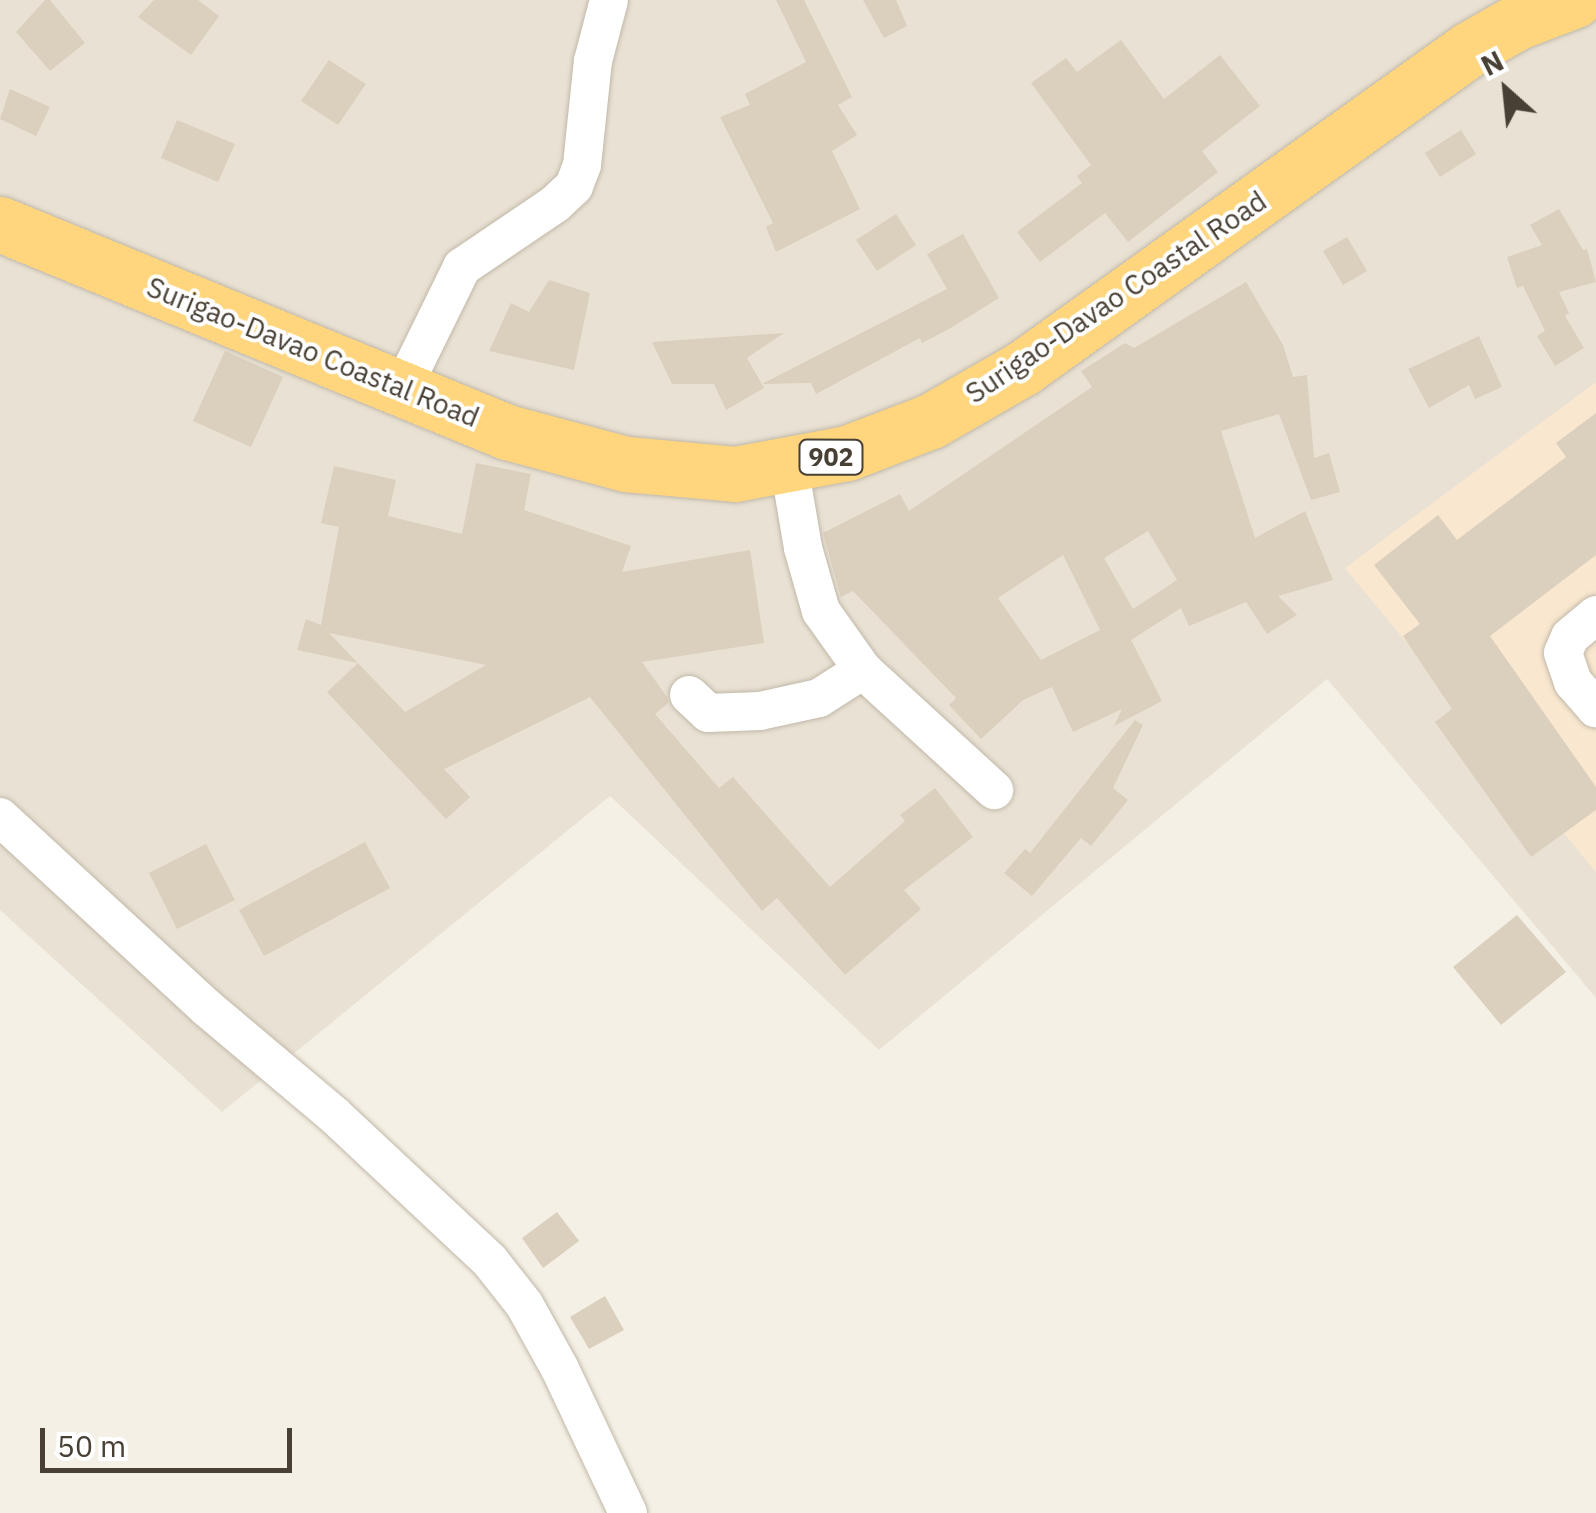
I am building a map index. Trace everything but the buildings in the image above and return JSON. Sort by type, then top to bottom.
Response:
[{"type":"highway","name":"Surigao-Davao Coastal Road","points":[[0,224],[507,432],[626,464],[735,474],[848,454],[932,421],[1023,368],[1468,50],[1517,22],[1575,0]]},
{"type":"street","points":[[402,389],[462,267],[555,204],[574,186],[582,165],[593,61],[609,0]]},
{"type":"street","points":[[789,464],[803,548],[821,611],[864,670],[994,790]]},
{"type":"street","points":[[1596,615],[1570,637],[1562,654],[1573,682],[1596,708]]},
{"type":"street","points":[[689,695],[708,713],[760,710],[819,698],[864,670]]},
{"type":"street","points":[[0,817],[207,1008],[333,1114],[490,1261],[524,1304],[560,1368],[628,1513]]},
{"type":"shaded area","points":[[0,0],[1596,0],[1596,998],[1327,679],[879,1050],[610,796],[222,1112],[0,910]]},
{"type":"shaded area","points":[[1596,382],[1596,872],[1345,568]]}]
